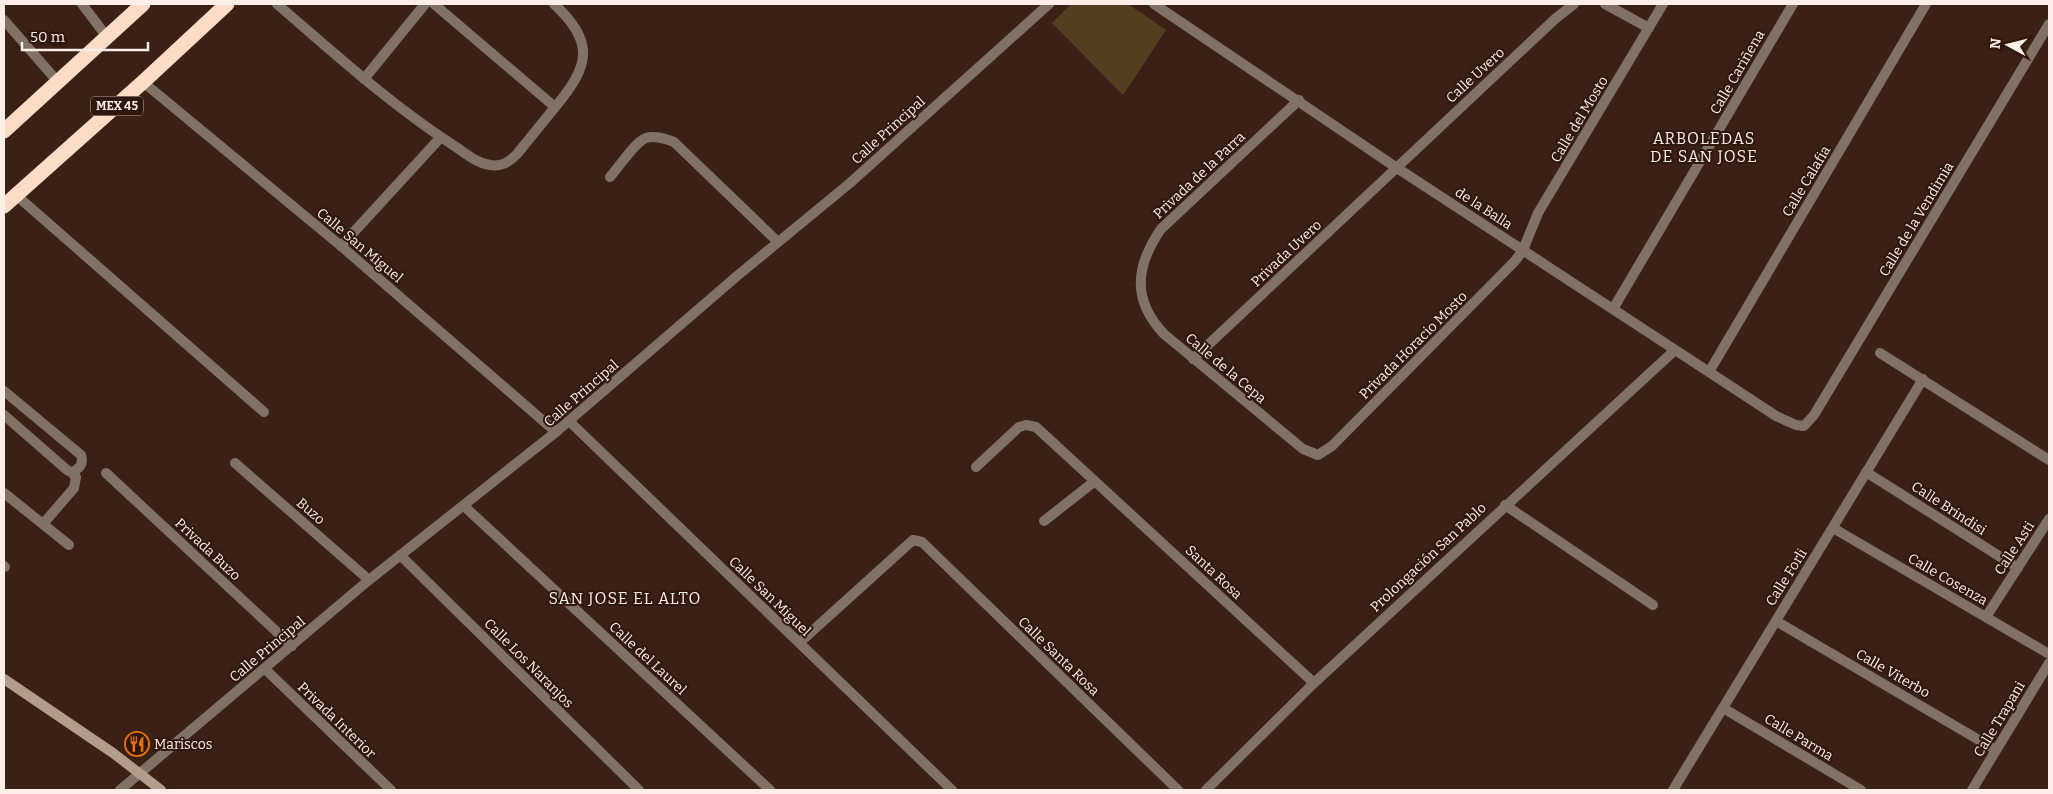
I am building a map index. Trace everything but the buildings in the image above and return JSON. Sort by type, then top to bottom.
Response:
[{"type":"highway","points":[[7,123],[58,82],[144,4]]},
{"type":"highway","name":"MEX 45","points":[[4,206],[227,4]]},
{"type":"street","points":[[82,4],[107,37]]},
{"type":"street","points":[[278,4],[364,80],[441,137],[479,162],[499,165],[508,162],[517,154],[574,85],[582,68],[583,53],[580,36],[572,22],[554,4]]},
{"type":"street","points":[[364,80],[426,4]]},
{"type":"street","points":[[434,4],[555,107]]},
{"type":"street","name":"Calle Principal","points":[[120,790],[369,580],[556,432],[864,171],[1049,4]]},
{"type":"street","name":"de la Balla","points":[[1154,4],[1299,100],[1397,168],[1708,372],[1776,416],[1796,425],[1804,426]]},
{"type":"street","name":"Calle Uvero","points":[[1397,168],[1555,19],[1574,4]]},
{"type":"street","points":[[1606,4],[1649,28]]},
{"type":"street","name":"Calle del Mosto","points":[[1523,250],[1538,213],[1663,4]]},
{"type":"street","name":"Calle Cariñena","points":[[1613,309],[1793,4]]},
{"type":"street","name":"Calle Calafia","points":[[1708,372],[1926,4]]},
{"type":"street","points":[[4,20],[58,82]]},
{"type":"street","name":"Calle de la Vendimia","points":[[1804,426],[1822,402],[2049,24]]},
{"type":"street","name":"Calle San Miguel","points":[[143,82],[340,246],[556,432]]},
{"type":"street","name":"Privada de la Parra","points":[[1140,284],[1152,242],[1161,229],[1299,100]]},
{"type":"street","points":[[340,246],[441,137]]},
{"type":"street","points":[[610,177],[638,144],[646,138],[662,138],[674,142],[778,242]]},
{"type":"street","name":"Privada Uvero","points":[[1194,359],[1397,168]]},
{"type":"street","points":[[16,195],[264,412]]},
{"type":"street","name":"Privada Horacio Mosto","points":[[1318,455],[1332,446],[1488,290],[1523,250]]},
{"type":"street","name":"Calle de la Cepa","points":[[1140,284],[1143,304],[1150,319],[1164,334],[1303,449],[1318,455]]},
{"type":"street","name":"Prolongación San Pablo","points":[[1206,790],[1314,683],[1504,505],[1675,350]]},
{"type":"street","points":[[1880,353],[2049,460]]},
{"type":"street","name":"Calle Forli","points":[[1673,790],[1923,379]]},
{"type":"street","points":[[4,391],[81,455],[82,462],[80,468],[71,472]]},
{"type":"street","points":[[22,406],[7,417],[76,477],[74,488],[43,524]]},
{"type":"street","name":"Calle San Miguel","points":[[569,420],[952,790]]},
{"type":"street","name":"Santa Rosa","points":[[976,467],[1019,427],[1026,425],[1036,427],[1314,683]]},
{"type":"street","name":"Buzo","points":[[236,462],[369,580]]},
{"type":"street","name":"Calle Brindisi","points":[[1866,472],[2018,568]]},
{"type":"street","name":"Privada Buzo","points":[[106,473],[292,646]]},
{"type":"street","points":[[1044,521],[1095,481]]},
{"type":"street","points":[[4,493],[68,545]]},
{"type":"street","points":[[1504,505],[1653,605]]},
{"type":"street","name":"Calle del Laurel","points":[[464,506],[770,790]]},
{"type":"street","name":"Calle Asti","points":[[1986,617],[2049,519]]},
{"type":"street","name":"Calle Cosenza","points":[[1833,528],[2049,654]]},
{"type":"street","name":"Calle Santa Rosa","points":[[799,643],[913,540],[922,542],[1178,790]]},
{"type":"street","name":"Calle Los Naranjos","points":[[400,555],[638,790]]},
{"type":"street","name":"Calle Viterbo","points":[[1776,621],[1996,750]]},
{"type":"street","name":"Calle Trapani","points":[[1972,790],[2049,663]]},
{"type":"street","name":"Privada Interior","points":[[265,669],[391,790]]},
{"type":"street","points":[[4,679],[161,790]]},
{"type":"street","name":"Calle Parma","points":[[1723,708],[1861,790]]},
{"type":"place","name":"Mariscos","points":[[137,744]]},
{"type":"district","name":"ARBOLEDAS DE SAN JOSE","points":[[1704,147]]},
{"type":"district","name":"SAN JOSE EL ALTO","points":[[625,598]]}]
